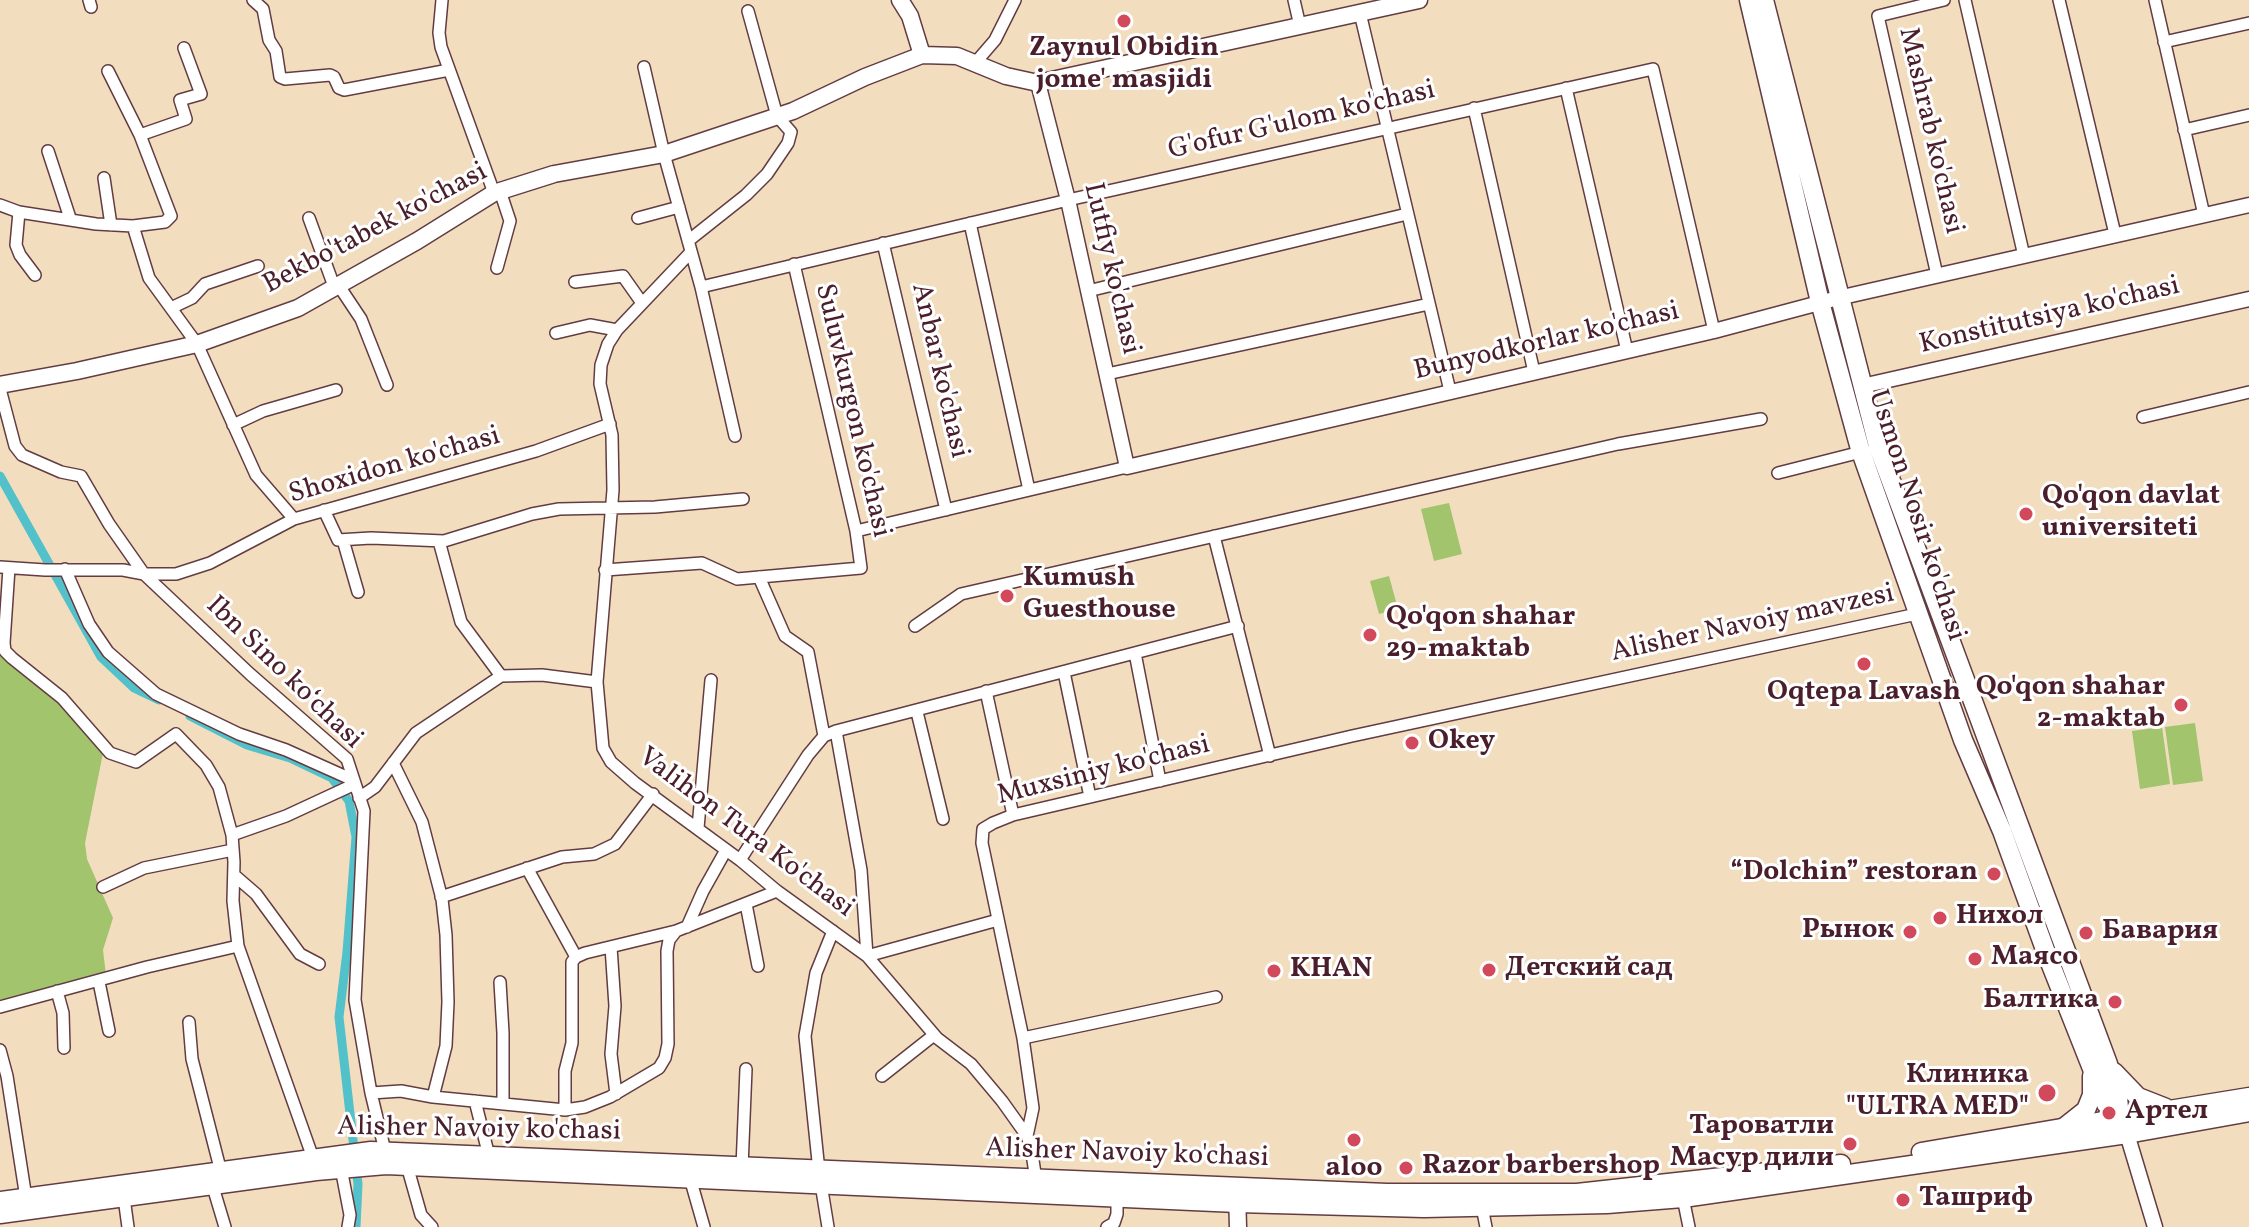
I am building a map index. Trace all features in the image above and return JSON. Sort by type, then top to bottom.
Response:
[{"type":"main road","points":[[900,0],[910,16],[922,55]]},
{"type":"main road","points":[[1038,83],[1419,0]]},
{"type":"main road","name":"Usmon Nosir ko'chasi","points":[[1749,0],[1829,300],[1862,386],[1878,446],[2100,1064],[2106,1104],[2123,1126]]},
{"type":"main road","name":"Usmon Nosir ko'chasi","points":[[1764,0],[1861,452],[1963,740],[2002,831],[2047,955],[2100,1064]]},
{"type":"main road","name":"Bekbo'tabek ko'chasi","points":[[0,387],[197,344],[298,308],[497,192],[554,174],[664,154],[777,116],[922,55],[947,55],[976,62],[1006,76],[1038,83]]},
{"type":"main road","points":[[2062,1129],[2086,1110],[2100,1064],[2138,1097],[2173,1110]]},
{"type":"main road","name":"Alisher Navoiy ko'chasi","points":[[406,1159],[489,1156],[742,1167],[820,1178],[1117,1196],[1577,1193],[1862,1161],[2062,1129],[2123,1126],[2173,1110],[2249,1097]]},
{"type":"main road","name":"Alisher Navoiy ko'chasi","points":[[4,1214],[26,1198],[217,1180],[378,1158],[690,1178],[1036,1180],[1424,1208],[1607,1204],[1683,1198],[2123,1126],[2249,1112]]},
{"type":"main road","name":"Alisher Navoiy ko'chasi","points":[[4,1214],[124,1198],[313,1158],[344,1163]]},
{"type":"main road","points":[[1237,1195],[1238,1227]]},
{"type":"street","points":[[253,0],[263,9],[269,40],[276,51],[277,72],[285,79],[330,75],[344,90],[449,70]]},
{"type":"street","points":[[442,0],[439,33],[449,70],[510,221],[497,268]]},
{"type":"street","points":[[976,62],[995,40],[1015,0]]},
{"type":"street","points":[[1294,0],[1300,26]]},
{"type":"street","name":"Mashrab ko'chasi","points":[[1937,275],[1878,16],[1944,0]]},
{"type":"street","points":[[1965,0],[2024,256]]},
{"type":"street","points":[[2059,0],[2115,234]]},
{"type":"street","points":[[2155,0],[2204,215]]},
{"type":"street","points":[[748,11],[777,116]]},
{"type":"street","points":[[1360,13],[1450,391]]},
{"type":"street","points":[[2164,42],[2249,23]]},
{"type":"street","points":[[140,135],[186,119],[180,100],[201,94],[184,48]]},
{"type":"street","points":[[644,67],[664,154],[701,287],[735,436]]},
{"type":"street","name":"G'ofur G'ulom ko'chasi","points":[[701,287],[1386,127],[1653,69],[1714,331]]},
{"type":"street","points":[[0,205],[19,212],[111,225],[165,222],[171,216],[140,135],[108,71]]},
{"type":"street","name":"Lutfiy ko'chasi","points":[[1038,83],[1068,200],[1127,467]]},
{"type":"street","points":[[1566,88],[1627,351]]},
{"type":"street","points":[[1474,108],[1534,372]]},
{"type":"street","points":[[2184,130],[2249,115]]},
{"type":"street","name":"Valihon Tura Ko'chasi","points":[[777,116],[791,132],[778,160],[746,195],[690,246],[617,330],[601,365],[600,384],[612,435],[611,507],[597,682],[603,748],[611,762],[635,783],[867,956],[934,1035],[971,1064],[1027,1136],[1036,1180]]},
{"type":"street","points":[[48,151],[70,218]]},
{"type":"street","points":[[104,178],[111,225]]},
{"type":"street","name":"Bunyodkorlar ko'chasi","points":[[856,531],[1714,331],[1829,300],[2249,205]]},
{"type":"street","points":[[638,218],[679,207]]},
{"type":"street","points":[[19,212],[16,245],[35,275]]},
{"type":"street","points":[[1088,291],[1407,214]]},
{"type":"street","points":[[309,218],[337,287],[361,319],[387,385]]},
{"type":"street","points":[[970,223],[1029,490]]},
{"type":"street","points":[[133,226],[149,278],[197,344],[256,475],[294,519]]},
{"type":"street","name":"Anbar ko'chasi","points":[[883,243],[946,510]]},
{"type":"street","name":"Suluvkurgon ko'chasi","points":[[759,577],[861,568],[856,531],[794,264]]},
{"type":"street","points":[[171,308],[192,298],[205,284],[258,266]]},
{"type":"street","points":[[575,282],[623,276],[642,303]]},
{"type":"street","name":"Konstitutsiya ko'chasi","points":[[1862,386],[2249,299]]},
{"type":"street","points":[[1107,374],[1429,304]]},
{"type":"street","points":[[556,333],[590,325],[617,330]]},
{"type":"street","name":"Ibn Sino ko‘chasi","points":[[0,387],[15,446],[22,455],[61,472],[81,476],[109,524],[144,574],[250,674],[347,759],[364,811],[355,1000],[371,1093],[378,1158]]},
{"type":"street","points":[[233,425],[263,411],[336,390]]},
{"type":"street","points":[[2143,417],[2249,392]]},
{"type":"street","points":[[915,626],[961,594],[1618,444],[1761,419]]},
{"type":"street","name":"Shoxidon ko'chasi","points":[[232,835],[219,787],[206,765],[176,734],[136,762],[110,753],[62,698],[5,651],[4,567],[176,574],[210,563],[294,519],[536,451],[610,424]]},
{"type":"street","points":[[1778,473],[1861,452]]},
{"type":"street","points":[[324,510],[338,540],[439,541],[559,509],[655,507],[743,499]]},
{"type":"street","points":[[1214,536],[1270,756]]},
{"type":"street","points":[[343,540],[358,592]]},
{"type":"street","points":[[439,541],[461,622],[501,676]]},
{"type":"street","points":[[605,570],[702,563],[737,579],[759,577],[785,636],[808,652],[861,870],[867,956],[998,920]]},
{"type":"street","points":[[64,569],[89,624],[108,652],[156,694],[239,734],[286,750],[354,783]]},
{"type":"street","name":"Alisher Navoiy mavzesi","points":[[1270,756],[1917,614]]},
{"type":"street","points":[[740,860],[808,755],[830,734],[1238,626]]},
{"type":"street","points":[[1135,653],[1160,781]]},
{"type":"street","points":[[1064,672],[1090,797]]},
{"type":"street","points":[[359,798],[375,787],[416,733],[501,676],[542,675],[597,682]]},
{"type":"street","points":[[698,828],[711,680]]},
{"type":"street","points":[[986,691],[1013,815]]},
{"type":"street","points":[[917,712],[943,819]]},
{"type":"street","name":"Muxsiniy ko'chasi","points":[[1027,1136],[1033,1108],[1023,1038],[982,843],[983,829],[1013,815],[1270,756]]},
{"type":"street","points":[[393,763],[422,822],[441,897],[446,935],[446,1046],[433,1097]]},
{"type":"street","points":[[313,1158],[238,946],[233,901],[232,835],[286,816],[354,783]]},
{"type":"street","points":[[441,897],[562,857],[594,854],[615,844],[653,794]]},
{"type":"street","points":[[103,887],[144,868],[233,850]]},
{"type":"street","points":[[371,1093],[401,1091],[565,1110],[585,1107],[616,1094],[659,1068],[668,1044],[669,940],[682,929],[726,850]]},
{"type":"street","points":[[527,868],[576,957]]},
{"type":"street","points":[[234,875],[256,894],[300,954],[319,964]]},
{"type":"street","points":[[576,957],[682,929],[777,891]]},
{"type":"street","points":[[746,904],[758,966]]},
{"type":"street","points":[[828,1227],[805,1036],[816,973],[833,931]]},
{"type":"street","points":[[0,1007],[238,946]]},
{"type":"street","points":[[611,947],[615,1006],[611,1054],[616,1094]]},
{"type":"street","points":[[565,1110],[565,1071],[572,1043],[571,969],[576,957]]},
{"type":"street","points":[[99,982],[109,1031]]},
{"type":"street","points":[[500,982],[503,1104]]},
{"type":"street","points":[[57,991],[63,1013],[64,1048]]},
{"type":"street","points":[[1023,1038],[1216,997]]},
{"type":"street","points":[[189,1022],[192,1059],[225,1227]]},
{"type":"street","points":[[882,1076],[934,1035]]},
{"type":"street","points":[[0,1050],[26,1198]]},
{"type":"street","points":[[742,1167],[746,1069]]},
{"type":"street","points":[[475,1101],[489,1156]]},
{"type":"street","name":"Usmon Nosir ko'chasi","points":[[2123,1126],[2155,1227]]},
{"type":"street","points":[[406,1159],[421,1215],[433,1227]]},
{"type":"street","points":[[344,1163],[350,1215],[348,1227]]},
{"type":"street","points":[[690,1178],[704,1227]]},
{"type":"street","points":[[1107,1227],[1114,1223],[1117,1214],[1117,1196]]},
{"type":"street","points":[[124,1198],[128,1227]]},
{"type":"street","points":[[1683,1198],[1689,1227]]},
{"type":"street","points":[[1482,1207],[1486,1227]]},
{"type":"green space","points":[[1449,503],[1462,554],[1434,561],[1421,509]]},
{"type":"green space","points":[[1389,576],[1398,609],[1379,614],[1370,581]]},
{"type":"green space","points":[[0,656],[13,660],[39,680],[104,748],[85,843],[87,859],[113,918],[103,950],[106,975],[0,1000]]},
{"type":"green space","points":[[2195,723],[2203,781],[2173,785],[2165,727]]},
{"type":"green space","points":[[2162,727],[2170,784],[2140,789],[2132,731]]},
{"type":"waterway","points":[[0,476],[101,657],[134,688],[159,700]]},
{"type":"waterway","points":[[190,716],[247,745],[290,758],[332,778],[349,801],[356,837],[339,1017],[358,1184],[356,1227]]},
{"type":"place","name":"Zaynul Obidin jome' masjidi","points":[[1124,21]]},
{"type":"place","name":"Qo'qon davlat universiteti","points":[[2026,514]]},
{"type":"place","name":"Kumush Guesthouse","points":[[1007,596]]},
{"type":"place","name":"Qo'qon shahar 29-maktab","points":[[1370,635]]},
{"type":"place","name":"Oqtepa Lavash","points":[[1864,664]]},
{"type":"place","name":"Qo'qon shahar 2-maktab","points":[[2181,705]]},
{"type":"place","name":"Okey","points":[[1412,743]]},
{"type":"place","name":"“Dolchin” restoran","points":[[1994,874]]},
{"type":"place","name":"Нихол","points":[[1940,918]]},
{"type":"place","name":"Рынок","points":[[1910,932]]},
{"type":"place","name":"Бавария","points":[[2086,933]]},
{"type":"place","name":"Маясо","points":[[1975,959]]},
{"type":"place","name":"Детский сад","points":[[1489,970]]},
{"type":"place","name":"KHAN","points":[[1274,971]]},
{"type":"place","name":"Балтика","points":[[2115,1002]]},
{"type":"place","name":"Клиника \"ULTRA MED\"","points":[[2047,1093]]},
{"type":"place","name":"Артел","points":[[2109,1113]]},
{"type":"place","name":"aloo","points":[[1354,1140]]},
{"type":"place","name":"Тароватли Масур дили","points":[[1850,1144]]},
{"type":"place","name":"Razor barbershop","points":[[1406,1168]]},
{"type":"place","name":"Ташриф","points":[[1903,1200]]}]
